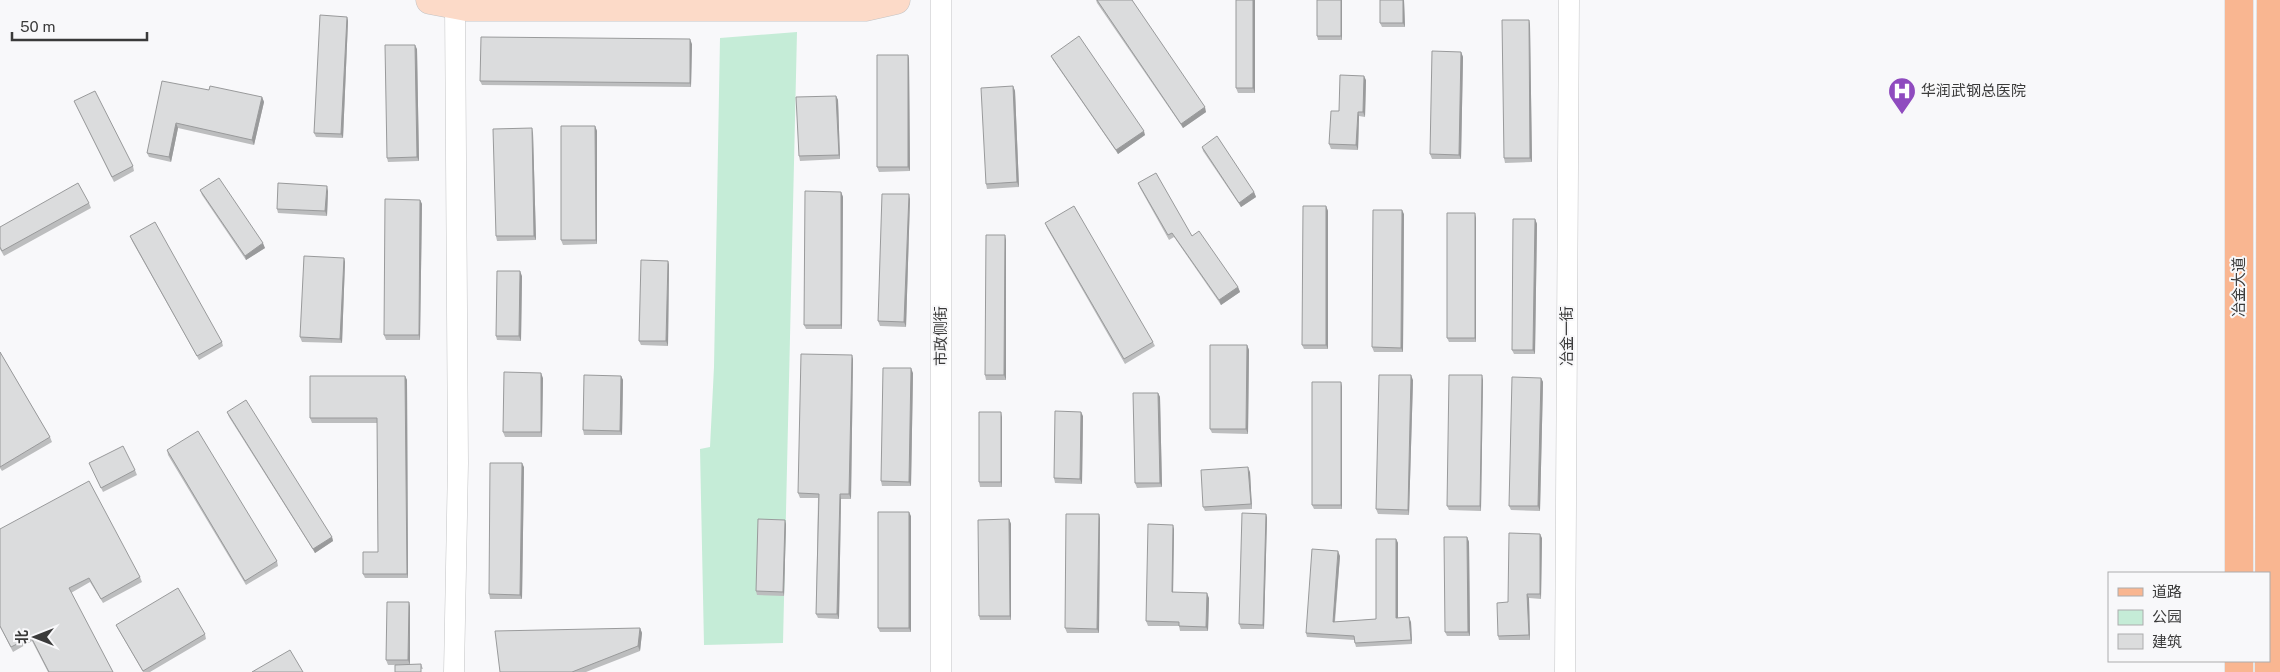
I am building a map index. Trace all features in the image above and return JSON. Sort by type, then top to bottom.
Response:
[{"type":"main road","points":[[443,2],[467,6],[670,8],[846,7],[865,6],[896,0]]},
{"type":"main road","name":"冶金大道","points":[[2239,0],[2239,572]]},
{"type":"main road","name":"冶金大道","points":[[2269,572],[2271,0]]},
{"type":"street","name":"市政侧街","points":[[941,0],[941,672]]},
{"type":"street","name":"冶金一街","points":[[1565,672],[1569,0]]},
{"type":"street","points":[[443,2],[458,463],[454,672]]},
{"type":"green space","points":[[797,32],[783,643],[704,645],[700,449],[710,447],[714,367],[720,38]]},
{"type":"building","points":[[1097,0],[1132,0],[1205,107],[1181,124]]},
{"type":"building","points":[[1236,0],[1253,0],[1253,88],[1236,88]]},
{"type":"building","points":[[1317,0],[1341,0],[1341,36],[1317,36]]},
{"type":"building","points":[[1380,0],[1403,0],[1403,23],[1380,23]]},
{"type":"building","points":[[320,15],[347,17],[341,134],[314,133]]},
{"type":"building","points":[[1502,20],[1529,20],[1530,158],[1504,158]]},
{"type":"building","points":[[1079,36],[1144,131],[1116,150],[1051,56]]},
{"type":"building","points":[[481,37],[690,39],[690,83],[480,81]]},
{"type":"building","points":[[385,45],[415,45],[417,157],[387,158]]},
{"type":"building","points":[[1432,51],[1461,52],[1459,155],[1430,154]]},
{"type":"building","points":[[877,55],[908,55],[908,167],[877,167]]},
{"type":"building","points":[[1340,75],[1364,76],[1363,112],[1358,112],[1356,145],[1329,144],[1331,111],[1339,111]]},
{"type":"building","points":[[162,81],[209,90],[210,86],[262,97],[252,140],[176,123],[169,157],[147,153]]},
{"type":"building","points":[[1013,86],[1017,182],[986,184],[981,88]]},
{"type":"building","points":[[95,91],[133,166],[112,177],[74,101]]},
{"type":"building","points":[[836,96],[839,155],[799,156],[796,97]]},
{"type":"building","points":[[561,126],[595,126],[596,240],[561,240]]},
{"type":"building","points":[[532,128],[534,236],[496,236],[493,129]]},
{"type":"building","points":[[1217,136],[1254,192],[1239,203],[1202,147]]},
{"type":"building","points":[[1156,173],[1192,236],[1199,231],[1238,287],[1219,300],[1172,233],[1168,235],[1138,183]]},
{"type":"building","points":[[219,178],[263,243],[245,256],[200,190]]},
{"type":"building","points":[[78,183],[89,203],[2,251],[0,247],[0,227]]},
{"type":"building","points":[[278,183],[327,186],[325,211],[277,209]]},
{"type":"building","points":[[805,191],[841,192],[841,325],[804,325]]},
{"type":"building","points":[[882,194],[909,194],[904,322],[878,321]]},
{"type":"building","points":[[385,199],[420,200],[419,335],[384,335]]},
{"type":"building","points":[[1074,206],[1153,342],[1124,359],[1045,223]]},
{"type":"building","points":[[1303,206],[1326,206],[1326,345],[1302,345]]},
{"type":"building","points":[[1373,210],[1402,210],[1401,348],[1372,347]]},
{"type":"building","points":[[1447,213],[1475,213],[1475,338],[1447,338]]},
{"type":"building","points":[[1513,219],[1535,219],[1533,350],[1512,350]]},
{"type":"building","points":[[155,222],[222,342],[197,356],[130,236]]},
{"type":"building","points":[[986,235],[1005,235],[1004,375],[985,375]]},
{"type":"building","points":[[304,256],[344,258],[340,339],[300,337]]},
{"type":"building","points":[[641,260],[668,261],[666,341],[639,341]]},
{"type":"building","points":[[497,271],[520,271],[519,336],[496,336]]},
{"type":"building","points":[[1210,345],[1247,345],[1246,429],[1210,429]]},
{"type":"building","points":[[0,352],[50,437],[0,467]]},
{"type":"building","points":[[801,354],[852,355],[849,494],[840,494],[837,614],[816,614],[819,494],[798,493]]},
{"type":"building","points":[[883,368],[911,368],[909,482],[881,481]]},
{"type":"building","points":[[504,372],[541,373],[541,432],[503,432]]},
{"type":"building","points":[[584,375],[621,376],[620,431],[583,430]]},
{"type":"building","points":[[1379,375],[1411,375],[1408,510],[1376,509]]},
{"type":"building","points":[[1449,375],[1482,375],[1480,506],[1447,506]]},
{"type":"building","points":[[310,376],[405,376],[407,574],[363,574],[363,552],[378,552],[377,418],[310,418]]},
{"type":"building","points":[[1512,377],[1541,378],[1538,506],[1509,506]]},
{"type":"building","points":[[1312,382],[1341,382],[1341,505],[1312,505]]},
{"type":"building","points":[[1133,393],[1158,393],[1160,483],[1135,483]]},
{"type":"building","points":[[246,400],[332,537],[313,549],[227,412]]},
{"type":"building","points":[[1055,411],[1081,412],[1080,479],[1054,478]]},
{"type":"building","points":[[979,412],[1001,412],[1001,482],[979,482]]},
{"type":"building","points":[[198,431],[277,561],[245,581],[167,450]]},
{"type":"building","points":[[123,446],[135,470],[101,488],[89,463]]},
{"type":"building","points":[[490,463],[522,463],[520,595],[489,594]]},
{"type":"building","points":[[1248,467],[1251,504],[1203,507],[1201,470]]},
{"type":"building","points":[[89,481],[140,577],[101,599],[89,578],[69,588],[113,672],[49,672],[31,637],[11,647],[0,626],[0,529]]},
{"type":"building","points":[[878,512],[909,512],[909,628],[878,628]]},
{"type":"building","points":[[1242,513],[1266,514],[1263,625],[1239,624]]},
{"type":"building","points":[[1066,514],[1099,514],[1097,629],[1065,628]]},
{"type":"building","points":[[758,519],[785,520],[783,592],[756,591]]},
{"type":"building","points":[[1009,519],[1010,616],[979,616],[978,520]]},
{"type":"building","points":[[1148,524],[1173,525],[1172,592],[1207,593],[1206,627],[1179,626],[1179,622],[1146,621]]},
{"type":"building","points":[[1509,533],[1540,534],[1540,594],[1527,594],[1529,635],[1498,636],[1497,603],[1508,602]]},
{"type":"building","points":[[1444,537],[1467,537],[1468,632],[1445,632]]},
{"type":"building","points":[[1376,539],[1396,539],[1396,618],[1409,617],[1411,640],[1355,643],[1354,636],[1306,633],[1312,549],[1338,551],[1333,622],[1376,619]]},
{"type":"building","points":[[178,588],[205,634],[143,671],[116,625]]},
{"type":"building","points":[[387,602],[409,602],[408,660],[386,660]]},
{"type":"building","points":[[640,628],[638,646],[572,672],[500,672],[495,631]]},
{"type":"building","points":[[290,650],[303,672],[252,672]]},
{"type":"building","points":[[421,664],[421,672],[395,672],[395,665]]},
{"type":"place","name":"华润武钢总医院","points":[[1902,115]]}]
